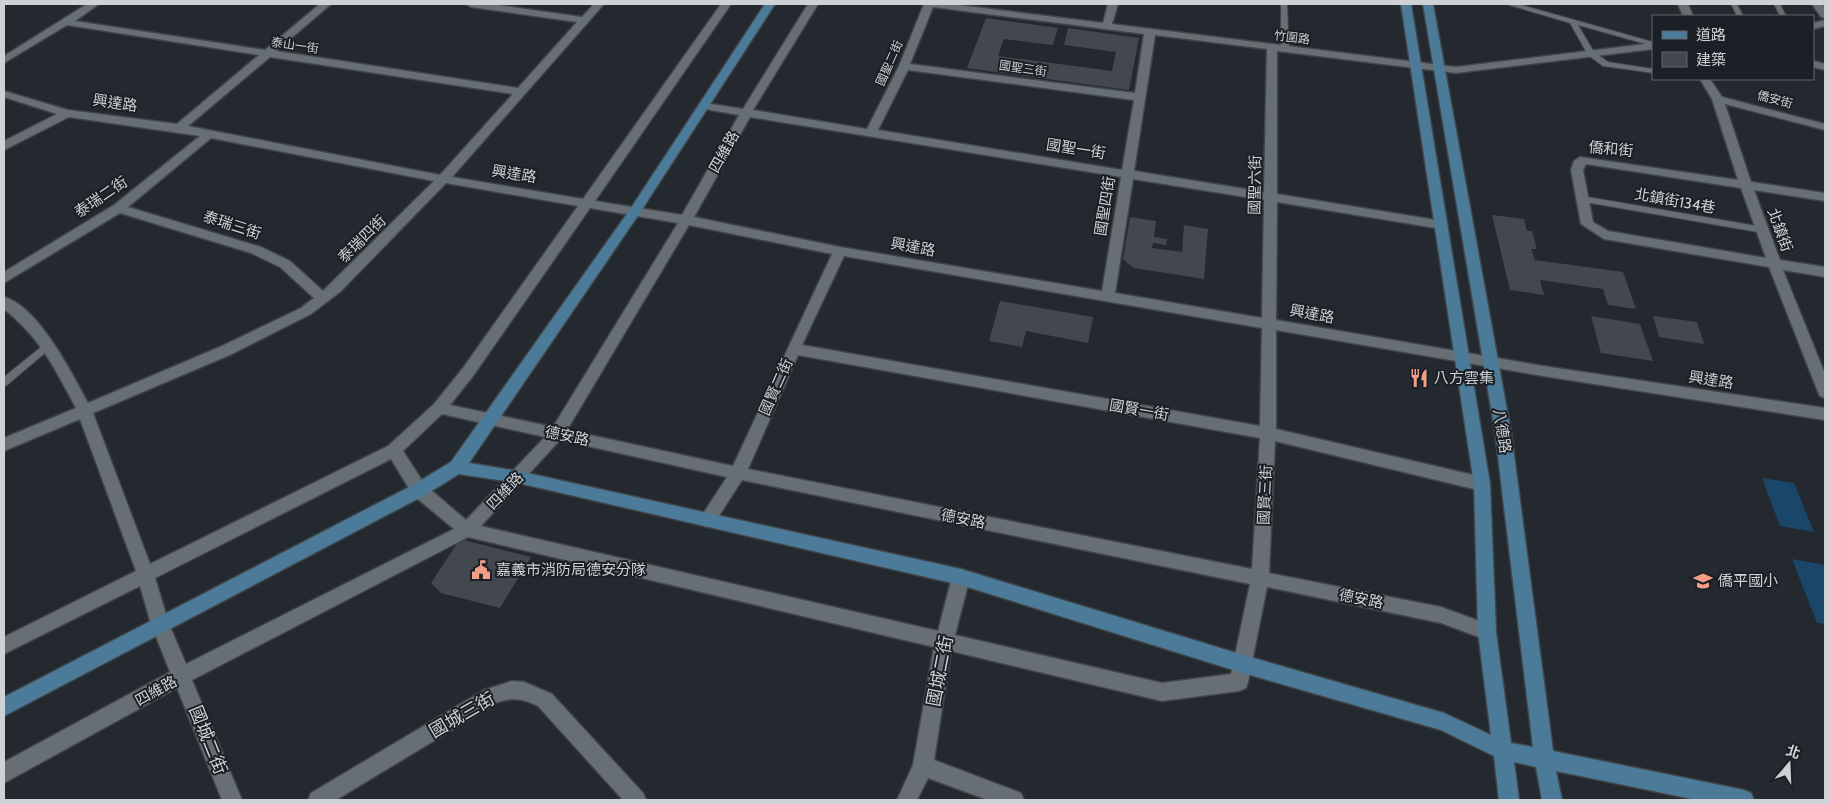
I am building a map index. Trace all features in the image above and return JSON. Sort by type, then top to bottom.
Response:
[{"type":"street","points":[[4,60],[94,4]]},
{"type":"street","points":[[179,128],[326,4]]},
{"type":"street","points":[[471,4],[584,20]]},
{"type":"street","name":"泰瑞四街","points":[[4,445],[227,350],[306,311],[336,288],[443,179],[599,4]]},
{"type":"street","points":[[4,646],[394,450],[439,408],[468,372],[726,4]]},
{"type":"street","points":[[4,707],[419,490],[457,467],[635,212],[770,4]]},
{"type":"street","name":"四維路","points":[[4,773],[182,676],[467,530],[557,434],[686,220],[746,113],[813,4]]},
{"type":"street","name":"竹圍路","points":[[929,4],[1440,68],[1469,69],[1652,45]]},
{"type":"street","name":"國聖二街","points":[[871,132],[904,66],[929,4]]},
{"type":"street","points":[[1107,25],[1113,4]]},
{"type":"street","name":"八德路","points":[[1406,4],[1418,65],[1461,357],[1482,484],[1487,632],[1509,800]]},
{"type":"street","name":"八德路","points":[[1428,4],[1503,432],[1544,759],[1552,800]]},
{"type":"street","points":[[1817,4],[1825,15]]},
{"type":"street","name":"泰山一街","points":[[64,22],[521,92]]},
{"type":"street","name":"國聖四街","points":[[1108,297],[1150,31]]},
{"type":"street","name":"國聖六街","points":[[1270,323],[1271,198],[1278,48]]},
{"type":"street","name":"國聖三街","points":[[904,66],[1139,97]]},
{"type":"street","name":"北鎮街","points":[[1705,80],[1718,99],[1775,265],[1825,392]]},
{"type":"street","name":"興達路","points":[[4,94],[67,113],[210,133],[443,179],[686,220],[840,251],[1490,362],[1825,414]]},
{"type":"street","name":"僑安街","points":[[1718,99],[1825,127]]},
{"type":"street","name":"國聖一街","points":[[705,106],[1442,226]]},
{"type":"street","points":[[4,146],[67,113]]},
{"type":"street","name":"泰瑞二街","points":[[4,278],[118,208],[210,133]]},
{"type":"street","name":"僑和街","points":[[1825,197],[1584,160],[1578,164],[1577,170],[1586,224],[1604,235],[1825,272]]},
{"type":"street","name":"泰瑞三街","points":[[118,208],[256,250],[285,264],[323,298]]},
{"type":"street","name":"國賢二街","points":[[707,520],[738,473],[793,349],[840,251]]},
{"type":"street","name":"國城二街","points":[[4,302],[23,318],[49,345],[85,411],[146,576],[160,624],[232,800]]},
{"type":"street","name":"國賢三街","points":[[1243,664],[1260,578],[1268,433],[1270,323]]},
{"type":"street","name":"國賢一街","points":[[793,349],[1268,433],[1482,484]]},
{"type":"street","name":"德安路","points":[[439,408],[738,473],[1441,615],[1487,632]]},
{"type":"street","points":[[394,450],[419,490],[467,530],[1162,692],[1239,682],[1243,664]]},
{"type":"street","points":[[457,467],[518,477],[961,577],[1243,664],[1444,722],[1501,750],[1744,800]]},
{"type":"street","name":"國城二街","points":[[907,800],[922,766],[944,642],[961,577]]},
{"type":"street","name":"國城三街","points":[[318,800],[491,696],[509,689],[527,691],[545,700],[636,800]]},
{"type":"street","points":[[922,766],[1014,800]]},
{"type":"lane","points":[[1278,48],[1284,4]]},
{"type":"lane","points":[[1510,4],[1572,20],[1652,45]]},
{"type":"lane","points":[[1572,20],[1591,54],[1606,64],[1652,71]]},
{"type":"lane","name":"北鎮街134巷","points":[[1582,199],[1763,230]]},
{"type":"lane","points":[[4,382],[49,345]]},
{"type":"shaded area","points":[[1762,478],[1794,483],[1814,532],[1780,526]]},
{"type":"shaded area","points":[[1792,559],[1825,565],[1825,624],[1817,623]]},
{"type":"building","points":[[986,18],[1058,28],[1053,45],[1004,39],[998,56],[1112,71],[1116,52],[1064,45],[1068,28],[1139,38],[1129,90],[967,68]]},
{"type":"building","points":[[1492,215],[1524,219],[1527,231],[1532,231],[1537,249],[1531,249],[1535,260],[1623,272],[1636,309],[1608,305],[1603,289],[1540,280],[1544,295],[1510,290]]},
{"type":"building","points":[[1130,217],[1156,221],[1154,237],[1167,239],[1166,245],[1153,243],[1152,248],[1182,252],[1184,225],[1208,229],[1204,279],[1134,268],[1127,263],[1123,259]]},
{"type":"building","points":[[1000,301],[1093,317],[1088,343],[1026,331],[1022,347],[989,341]]},
{"type":"building","points":[[1591,316],[1640,324],[1653,361],[1601,353]]},
{"type":"building","points":[[1653,316],[1697,322],[1704,344],[1659,337]]},
{"type":"building","name":"嘉義市消防局德安分隊","points":[[460,539],[531,557],[500,608],[441,593],[431,583]]},
{"type":"place","name":"八方雲集","points":[[1419,378]]},
{"type":"place","name":"嘉義市消防局德安分隊","points":[[481,570]]},
{"type":"place","name":"僑平國小","points":[[1703,581]]}]
